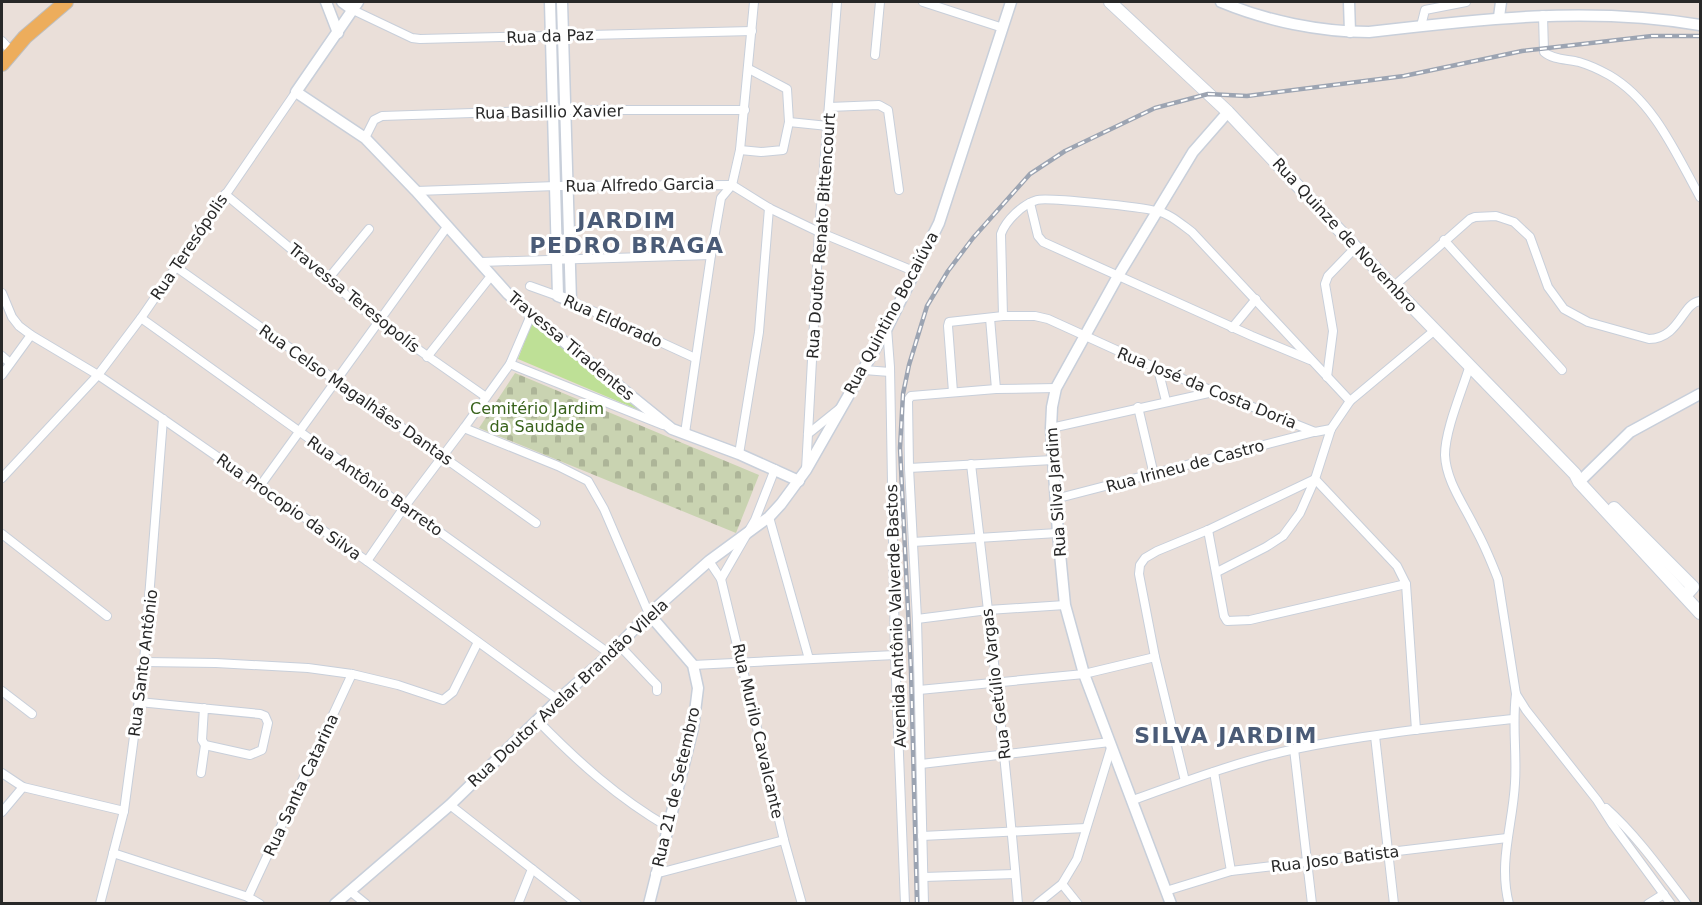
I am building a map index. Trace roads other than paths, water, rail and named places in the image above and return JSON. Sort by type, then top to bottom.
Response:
[{"type":"main road","points":[[2,64],[25,37],[66,2]]},
{"type":"main road","name":"Rua Quinze de Novembro","points":[[1110,2],[1228,112],[1393,286],[1693,593],[1701,613]]},
{"type":"street","points":[[326,2],[338,33]]},
{"type":"street","points":[[342,2],[356,6]]},
{"type":"street","points":[[550,2],[558,296]]},
{"type":"street","points":[[562,2],[571,302]]},
{"type":"street","points":[[685,433],[721,198],[732,185],[740,150],[754,2]]},
{"type":"street","name":"Rua Doutor Renato Bittencourt","points":[[806,470],[819,232],[837,2]]},
{"type":"street","points":[[876,55],[880,2]]},
{"type":"street","points":[[923,2],[1003,28]]},
{"type":"street","name":"Rua Quintino Bocaiúva","points":[[799,481],[887,328],[939,223],[1011,2]]},
{"type":"street","points":[[1221,2],[1267,18],[1350,32],[1499,17],[1543,15],[1672,20],[1701,25]]},
{"type":"street","points":[[1349,2],[1350,32]]},
{"type":"street","points":[[1421,26],[1425,10],[1466,2]]},
{"type":"street","points":[[1499,17],[1502,2]]},
{"type":"street","name":"Rua Teresópolis","points":[[2,478],[98,375],[141,318],[356,6]]},
{"type":"street","name":"Rua da Paz","points":[[356,6],[416,39],[752,31]]},
{"type":"street","points":[[1543,15],[1544,52],[1551,56],[1578,62],[1610,76],[1628,88],[1656,120],[1701,197]]},
{"type":"street","points":[[2,41],[12,52]]},
{"type":"street","points":[[740,150],[761,152],[783,150],[789,122],[787,89],[749,69]]},
{"type":"street","name":"Travessa Tiradentes","points":[[296,93],[365,138],[416,190],[491,276],[531,315],[672,429],[739,454],[799,481]]},
{"type":"street","points":[[829,107],[879,105],[888,110],[898,190]]},
{"type":"street","name":"Rua Basillio Xavier","points":[[365,138],[374,120],[380,116],[566,110],[745,110]]},
{"type":"street","name":"Rua Silva Jardim","points":[[1171,903],[1084,674],[1065,605],[1055,499],[1052,406],[1056,388],[1118,276],[1193,152],[1228,112]]},
{"type":"street","points":[[789,122],[828,126]]},
{"type":"street","name":"Rua Alfredo Garcia","points":[[416,190],[732,185],[769,208],[819,232],[916,272]]},
{"type":"street","name":"Travessa Teresopolís","points":[[225,194],[379,322],[486,397]]},
{"type":"street","points":[[1003,316],[1002,234],[1004,227],[1016,213],[1030,203],[1043,199],[1158,211],[1178,221],[1192,232],[1350,401]]},
{"type":"street","points":[[1030,203],[1038,236],[1043,242],[1232,328],[1313,361]]},
{"type":"street","points":[[739,454],[759,332],[769,208]]},
{"type":"street","points":[[1393,286],[1444,240],[1475,217],[1491,215],[1514,222],[1530,237],[1548,287],[1557,303],[1588,322],[1649,339],[1658,338],[1670,332],[1694,303],[1701,301]]},
{"type":"street","points":[[260,486],[447,227]]},
{"type":"street","points":[[328,279],[369,229]]},
{"type":"street","points":[[1444,240],[1562,370]]},
{"type":"street","points":[[1328,377],[1334,331],[1325,284],[1328,276],[1356,247]]},
{"type":"street","points":[[481,262],[711,255]]},
{"type":"street","name":"Rua Celso Magalhães Dantas","points":[[176,267],[536,523]]},
{"type":"street","points":[[427,357],[491,276]]},
{"type":"street","name":"Rua Eldorado","points":[[530,286],[558,296],[695,358]]},
{"type":"street","name":"Rua Procopio da Silva","points":[[2,293],[12,317],[31,336],[98,375],[163,419],[367,561],[558,700]]},
{"type":"street","points":[[1232,328],[1256,299]]},
{"type":"street","points":[[367,561],[510,364],[531,315]]},
{"type":"street","name":"Rua José da Costa Doria","points":[[953,392],[949,322],[1003,316],[1035,316],[1048,319],[1158,369],[1314,432],[1331,429]]},
{"type":"street","name":"Rua Antônio Barreto","points":[[141,318],[610,654]]},
{"type":"street","points":[[990,318],[996,390]]},
{"type":"street","name":"Avenida Antônio Valverde Bastos","points":[[887,328],[890,372],[895,655],[905,903]]},
{"type":"street","points":[[1217,572],[1283,536],[1300,513],[1315,479],[1331,429],[1350,401],[1436,330]]},
{"type":"street","points":[[2,375],[31,336]]},
{"type":"street","points":[[2,356],[10,363]]},
{"type":"street","points":[[510,364],[672,429]]},
{"type":"street","points":[[1470,365],[1448,435],[1445,454],[1451,482],[1498,579],[1516,694],[1513,719],[1515,784],[1507,838],[1505,884],[1509,903]]},
{"type":"street","points":[[1158,369],[1166,401]]},
{"type":"street","points":[[864,370],[890,372]]},
{"type":"street","points":[[953,392],[1056,388]]},
{"type":"street","name":"Avenida Antônio Valverde Bastos","points":[[924,903],[917,619],[908,400],[911,396],[953,392]]},
{"type":"street","points":[[1051,428],[1213,392]]},
{"type":"street","points":[[1579,478],[1636,428],[1701,394]]},
{"type":"street","points":[[1138,407],[1154,475]]},
{"type":"street","points":[[808,434],[840,409]]},
{"type":"street","name":"Rua Santo Antônio","points":[[100,903],[124,811],[139,702],[163,419]]},
{"type":"street","points":[[464,428],[558,466],[588,482],[604,508],[649,614],[693,665],[895,655]]},
{"type":"street","name":"Rua Irineu de Castro","points":[[1055,499],[1314,432]]},
{"type":"street","points":[[909,468],[1053,460]]},
{"type":"street","name":"Rua Getúlio Vargas","points":[[970,464],[1005,755],[1018,903]]},
{"type":"street","points":[[721,579],[749,531],[775,469]]},
{"type":"street","points":[[1185,781],[1155,657],[1139,574],[1140,565],[1145,558],[1157,551],[1208,530],[1315,479]]},
{"type":"street","points":[[1315,479],[1397,566],[1406,584],[1416,730]]},
{"type":"street","name":"Rua Doutor Avelar Brandão Vilela","points":[[335,903],[450,805],[558,700],[610,654],[649,614],[709,561],[770,517],[799,481]]},
{"type":"street","points":[[770,517],[809,659]]},
{"type":"street","points":[[1208,530],[1224,616],[1227,621],[1250,620],[1406,584]]},
{"type":"street","points":[[913,542],[979,536],[1058,533]]},
{"type":"street","points":[[2,534],[107,616]]},
{"type":"street","name":"Rua Murilo Cavalcante","points":[[709,561],[721,579],[784,840],[802,903]]},
{"type":"street","points":[[917,619],[988,610],[1065,605]]},
{"type":"street","points":[[144,662],[308,668],[352,674],[398,685],[438,700],[447,698],[453,692],[478,642]]},
{"type":"street","points":[[619,645],[657,685],[657,691]]},
{"type":"street","points":[[919,690],[1084,674],[1155,657]]},
{"type":"street","name":"Rua 21 de Setembro","points":[[649,903],[693,729],[698,688],[693,665]]},
{"type":"street","name":"Rua Santa Catarina","points":[[248,897],[352,674]]},
{"type":"street","points":[[2,691],[32,714]]},
{"type":"street","points":[[1516,694],[1597,800],[1671,903]]},
{"type":"street","points":[[139,702],[204,708],[260,714],[265,716],[267,723],[262,750],[254,754],[244,754],[206,745],[202,740],[204,708]]},
{"type":"street","points":[[1133,800],[1185,781],[1294,749],[1416,730],[1513,719]]},
{"type":"street","points":[[537,720],[595,777],[636,808],[668,826]]},
{"type":"street","points":[[1375,736],[1394,903]]},
{"type":"street","points":[[201,773],[206,745]]},
{"type":"street","points":[[921,764],[1111,745],[1077,859],[1062,884],[1037,903]]},
{"type":"street","points":[[1294,749],[1312,903]]},
{"type":"street","points":[[1214,772],[1231,872]]},
{"type":"street","points":[[2,773],[23,787],[124,811]]},
{"type":"street","points":[[2,812],[23,787]]},
{"type":"street","points":[[1597,800],[1623,823],[1687,903]]},
{"type":"street","points":[[450,805],[577,903]]},
{"type":"street","points":[[922,836],[1086,828]]},
{"type":"street","name":"Rua Joso Batista","points":[[1166,891],[1231,872],[1507,838]]},
{"type":"street","points":[[655,874],[784,840]]},
{"type":"street","points":[[113,853],[248,897],[260,903]]},
{"type":"street","points":[[518,903],[532,869]]},
{"type":"street","points":[[924,877],[1015,874]]},
{"type":"street","points":[[1648,903],[1671,883]]},
{"type":"street","points":[[1062,884],[1078,903]]},
{"type":"street","points":[[350,891],[366,903]]},
{"type":"railway","points":[[917,904],[911,671],[900,448],[903,394],[909,365],[927,306],[948,271],[973,238],[1030,174],[1065,151],[1155,108],[1208,94],[1247,96],[1404,76],[1522,51],[1652,36],[1700,36]]},
{"type":"district","name":"JARDIM PEDRO BRAGA","points":[[627,232]]},
{"type":"district","name":"SILVA JARDIM","points":[[1226,735]]},
{"type":"park label","name":"Cemitério Jardim da Saudade","points":[[537,417]]}]
